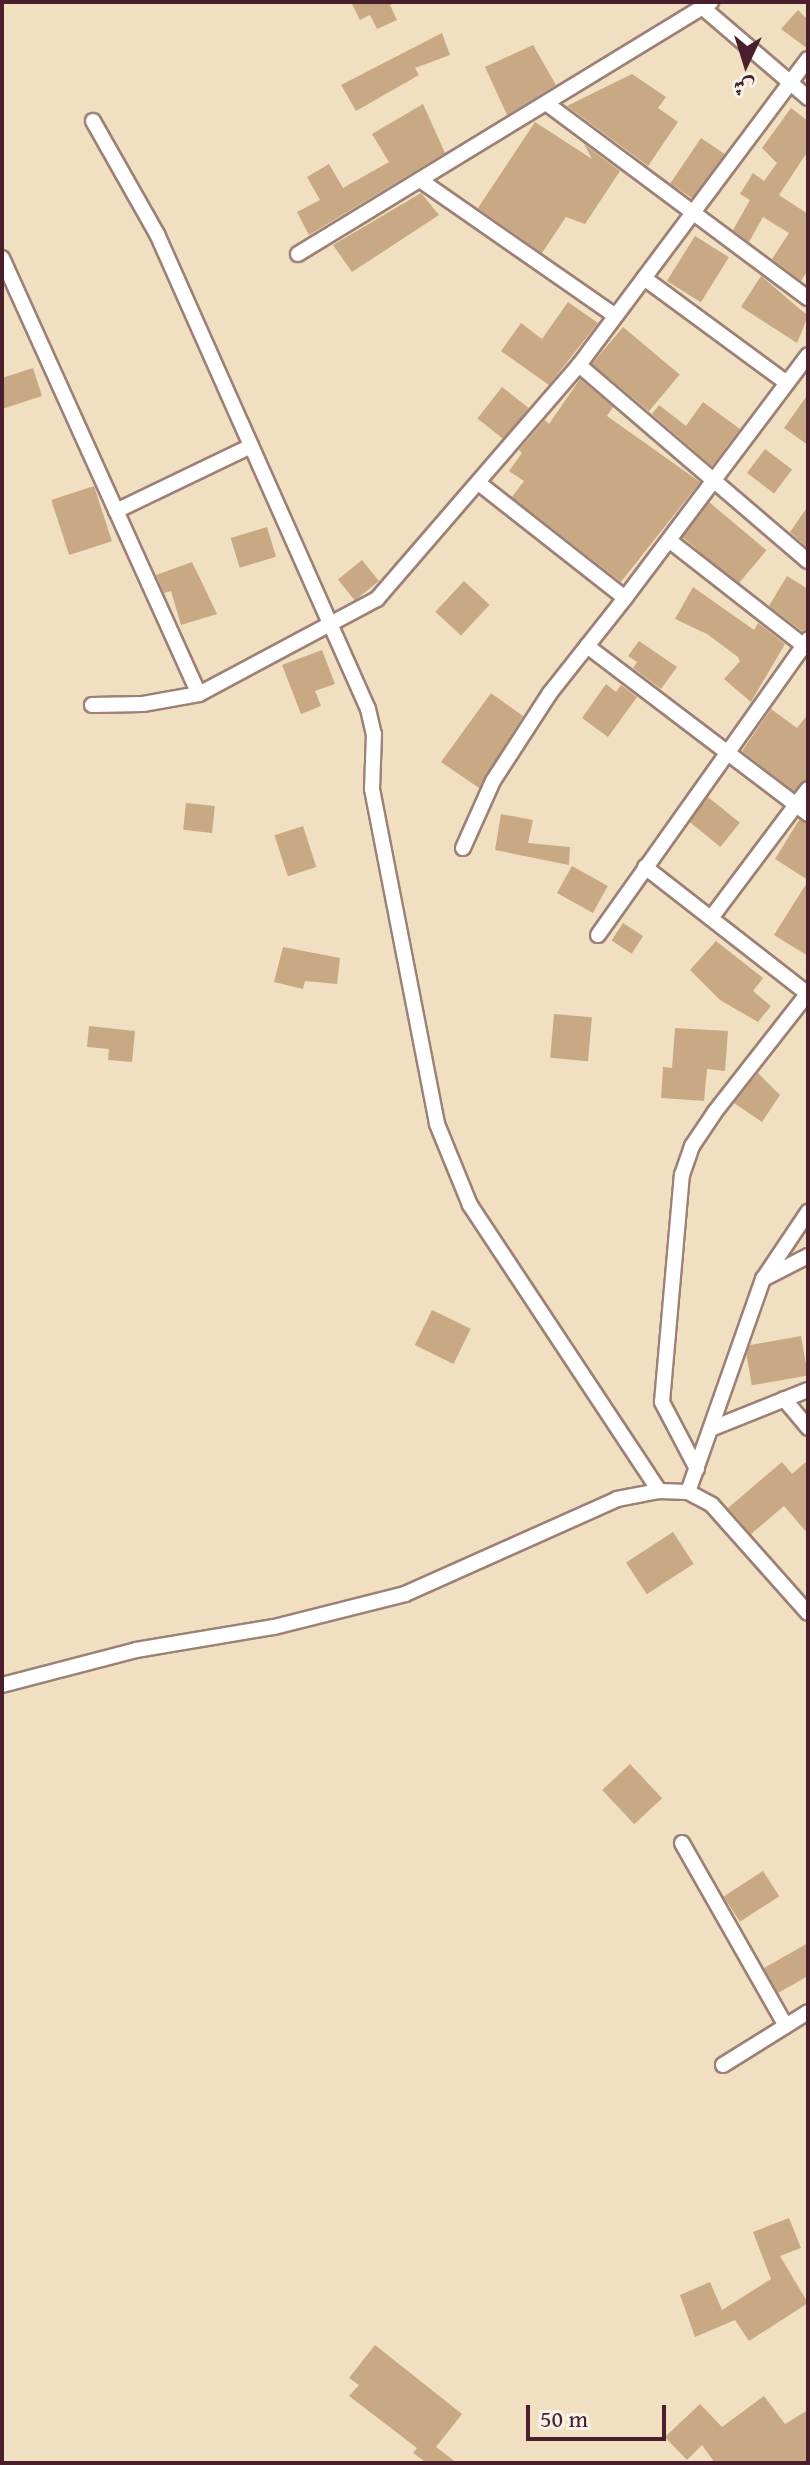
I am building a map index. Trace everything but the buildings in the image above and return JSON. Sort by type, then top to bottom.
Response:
[{"type":"street","points":[[298,254],[706,4],[808,98]]},
{"type":"street","points":[[92,705],[143,704],[199,694],[377,599],[480,484],[579,365],[614,315],[696,215],[808,59]]},
{"type":"street","points":[[546,103],[808,298]]},
{"type":"street","points":[[93,121],[157,234],[374,734],[372,789],[437,1124],[470,1205],[659,1491]]},
{"type":"street","points":[[420,180],[614,315]]},
{"type":"street","points":[[2,258],[199,694]]},
{"type":"street","points":[[644,278],[787,383]]},
{"type":"street","points":[[463,848],[493,781],[587,646],[670,541],[808,355]]},
{"type":"street","points":[[579,365],[808,561]]},
{"type":"street","points":[[116,511],[251,446]]},
{"type":"street","points":[[480,484],[625,598]]},
{"type":"street","points":[[598,935],[726,751],[807,644],[670,541]]},
{"type":"street","points":[[587,646],[802,810]]},
{"type":"street","points":[[711,918],[802,810],[808,789]]},
{"type":"street","points":[[645,867],[808,994],[699,1135],[682,1175],[662,1402],[697,1469]]},
{"type":"street","points":[[688,1492],[763,1279],[808,1212]]},
{"type":"street","points":[[763,1279],[808,1256]]},
{"type":"street","points":[[713,1428],[808,1390]]},
{"type":"street","points":[[784,1399],[808,1428]]},
{"type":"street","points":[[2,1685],[136,1650],[274,1627],[405,1594],[617,1499],[659,1491],[688,1492],[712,1505],[808,1613]]},
{"type":"street","points":[[682,1843],[786,2026]]},
{"type":"street","points":[[723,2065],[808,2012]]}]
